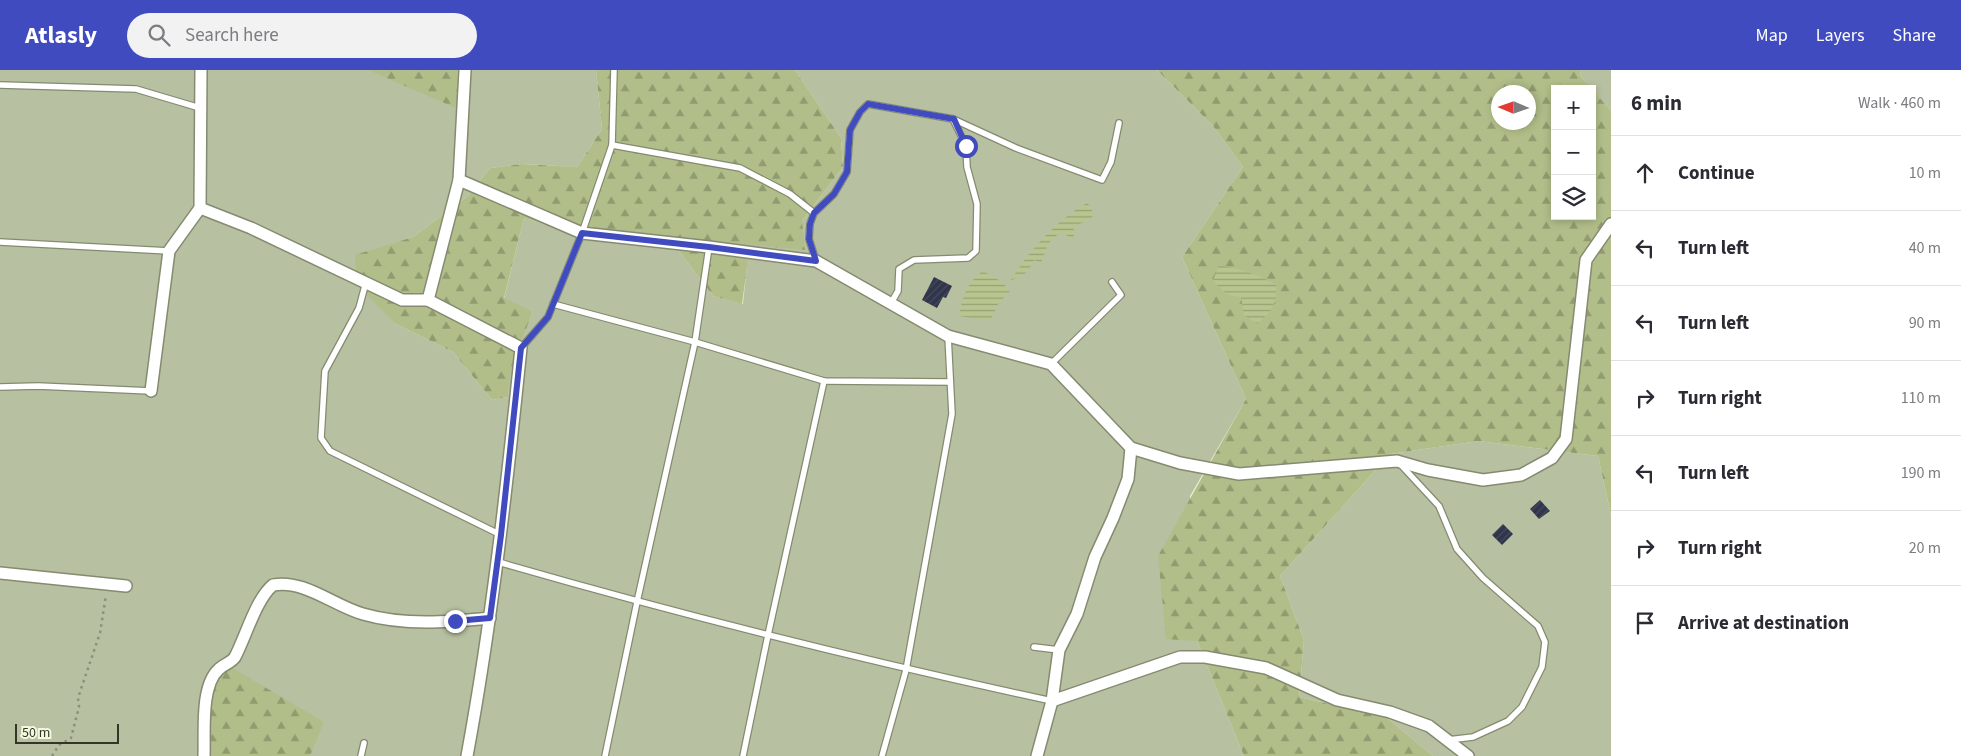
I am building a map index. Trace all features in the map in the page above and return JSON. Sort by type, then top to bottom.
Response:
[{"type":"street","points":[[151,391],[169,251],[200,208],[201,70]]},
{"type":"street","points":[[428,300],[459,180],[465,70]]},
{"type":"street","points":[[459,180],[582,233],[816,261],[948,336],[1051,364],[1132,448],[1180,463],[1239,474],[1397,461],[1428,470],[1483,480],[1521,475],[1552,458],[1566,439],[1586,260],[1611,224]]},
{"type":"street","points":[[200,208],[251,228],[402,300],[428,300],[521,348],[498,562],[467,756]]},
{"type":"street","points":[[1037,756],[1052,701],[1059,650],[1077,614],[1095,557],[1128,479],[1132,448]]},
{"type":"street","points":[[0,573],[126,586]]},
{"type":"street","points":[[204,756],[204,729],[208,688],[220,668],[235,657],[265,592],[273,584],[289,584],[364,615],[392,620],[455,621],[490,618]]},
{"type":"street","points":[[1052,701],[1180,657],[1205,657],[1266,668],[1337,700],[1390,712],[1429,726],[1468,756]]},
{"type":"lane","points":[[521,348],[548,317],[582,233],[612,145],[614,70]]},
{"type":"lane","points":[[0,85],[136,89],[200,108]]},
{"type":"lane","points":[[816,261],[809,239],[810,224],[814,213],[834,194],[847,172],[850,130],[860,112],[868,104],[954,119],[1016,148],[1102,180],[1111,162],[1119,123]]},
{"type":"lane","points":[[891,303],[898,291],[899,269],[914,260],[968,258],[976,251],[977,204],[967,167],[966,146],[954,119]]},
{"type":"lane","points":[[612,145],[740,168],[790,194],[814,213]]},
{"type":"lane","points":[[0,242],[169,251]]},
{"type":"lane","points":[[605,756],[695,342],[709,247]]},
{"type":"lane","points":[[366,282],[358,308],[325,371],[321,438],[330,451],[501,535]]},
{"type":"lane","points":[[1051,364],[1121,295],[1112,282]]},
{"type":"lane","points":[[553,304],[695,342],[824,381],[950,382]]},
{"type":"lane","points":[[882,756],[906,670],[952,414],[948,336]]},
{"type":"lane","points":[[743,756],[824,381]]},
{"type":"lane","points":[[0,387],[38,386],[151,391]]},
{"type":"lane","points":[[1397,461],[1439,506],[1457,549],[1483,578],[1538,626],[1545,642],[1542,667],[1522,707],[1508,721],[1474,737],[1448,740]]},
{"type":"lane","points":[[498,562],[637,602],[906,670],[1052,701]]},
{"type":"lane","points":[[1034,647],[1059,650]]},
{"type":"lane","points":[[361,756],[364,743]]},
{"type":"path","points":[[52,756],[59,745],[72,738],[79,707],[78,698],[100,633],[106,584]]},
{"type":"shaded area","points":[[0,70],[402,70],[455,107],[458,70],[596,70],[602,129],[577,167],[522,164],[490,168],[468,196],[413,237],[355,256],[396,324],[453,352],[492,400],[508,397],[510,369],[533,311],[504,299],[524,218],[601,241],[679,251],[713,296],[743,304],[749,245],[802,221],[843,167],[841,138],[795,70],[1157,70],[1213,126],[1243,167],[1182,257],[1246,399],[1190,496],[1197,641],[1244,756],[0,756]]},
{"type":"shaded area","points":[[1580,70],[1611,70],[1611,111],[1596,94],[1596,85],[1588,85],[1581,77]]},
{"type":"shaded area","points":[[1087,203],[1091,207],[1093,216],[1073,227],[1075,234],[1071,239],[1064,233],[1059,234],[1051,240],[1041,263],[1034,260],[1025,273],[1011,280],[1035,247],[1065,218]]},
{"type":"shaded area","points":[[1219,265],[1249,272],[1276,285],[1276,298],[1273,307],[1257,324],[1244,315],[1241,297],[1232,296],[1225,292],[1213,280]]},
{"type":"shaded area","points":[[983,271],[1002,282],[1010,291],[998,304],[990,321],[959,316],[969,286]]},
{"type":"shaded area","points":[[1479,441],[1598,456],[1611,515],[1611,756],[1433,756],[1386,717],[1299,697],[1304,640],[1280,576],[1390,454]]},
{"type":"green space","points":[[368,70],[458,70],[456,108]]},
{"type":"green space","points":[[596,70],[795,70],[841,138],[843,167],[802,221],[805,250],[750,245],[742,304],[713,296],[679,251],[601,241],[524,218],[504,298],[533,311],[511,369],[508,397],[492,400],[453,352],[396,324],[356,284],[355,255],[413,237],[468,196],[490,168],[522,164],[577,167],[602,129]]},
{"type":"green space","points":[[1157,70],[1580,70],[1581,77],[1588,85],[1551,85],[1551,220],[1596,220],[1596,94],[1611,111],[1611,515],[1598,456],[1479,441],[1390,454],[1280,576],[1304,640],[1299,697],[1386,717],[1433,756],[1244,756],[1197,641],[1166,639],[1158,556],[1246,399],[1182,257],[1243,167],[1213,126]]},
{"type":"green space","points":[[229,666],[324,722],[310,756],[211,756],[211,701],[216,681]]},
{"type":"building","points":[[934,277],[952,286],[946,298],[943,297],[937,308],[922,300]]},
{"type":"building","points":[[1540,500],[1550,511],[1539,519],[1530,509]]},
{"type":"building","points":[[1503,524],[1513,534],[1502,545],[1492,535]]},
{"type":"route","points":[[455,621],[490,618],[498,562],[521,348],[548,317],[582,233],[816,261],[809,239],[810,224],[814,213],[834,194],[847,172],[850,130],[860,112],[868,104],[954,119],[966,146]]}]
